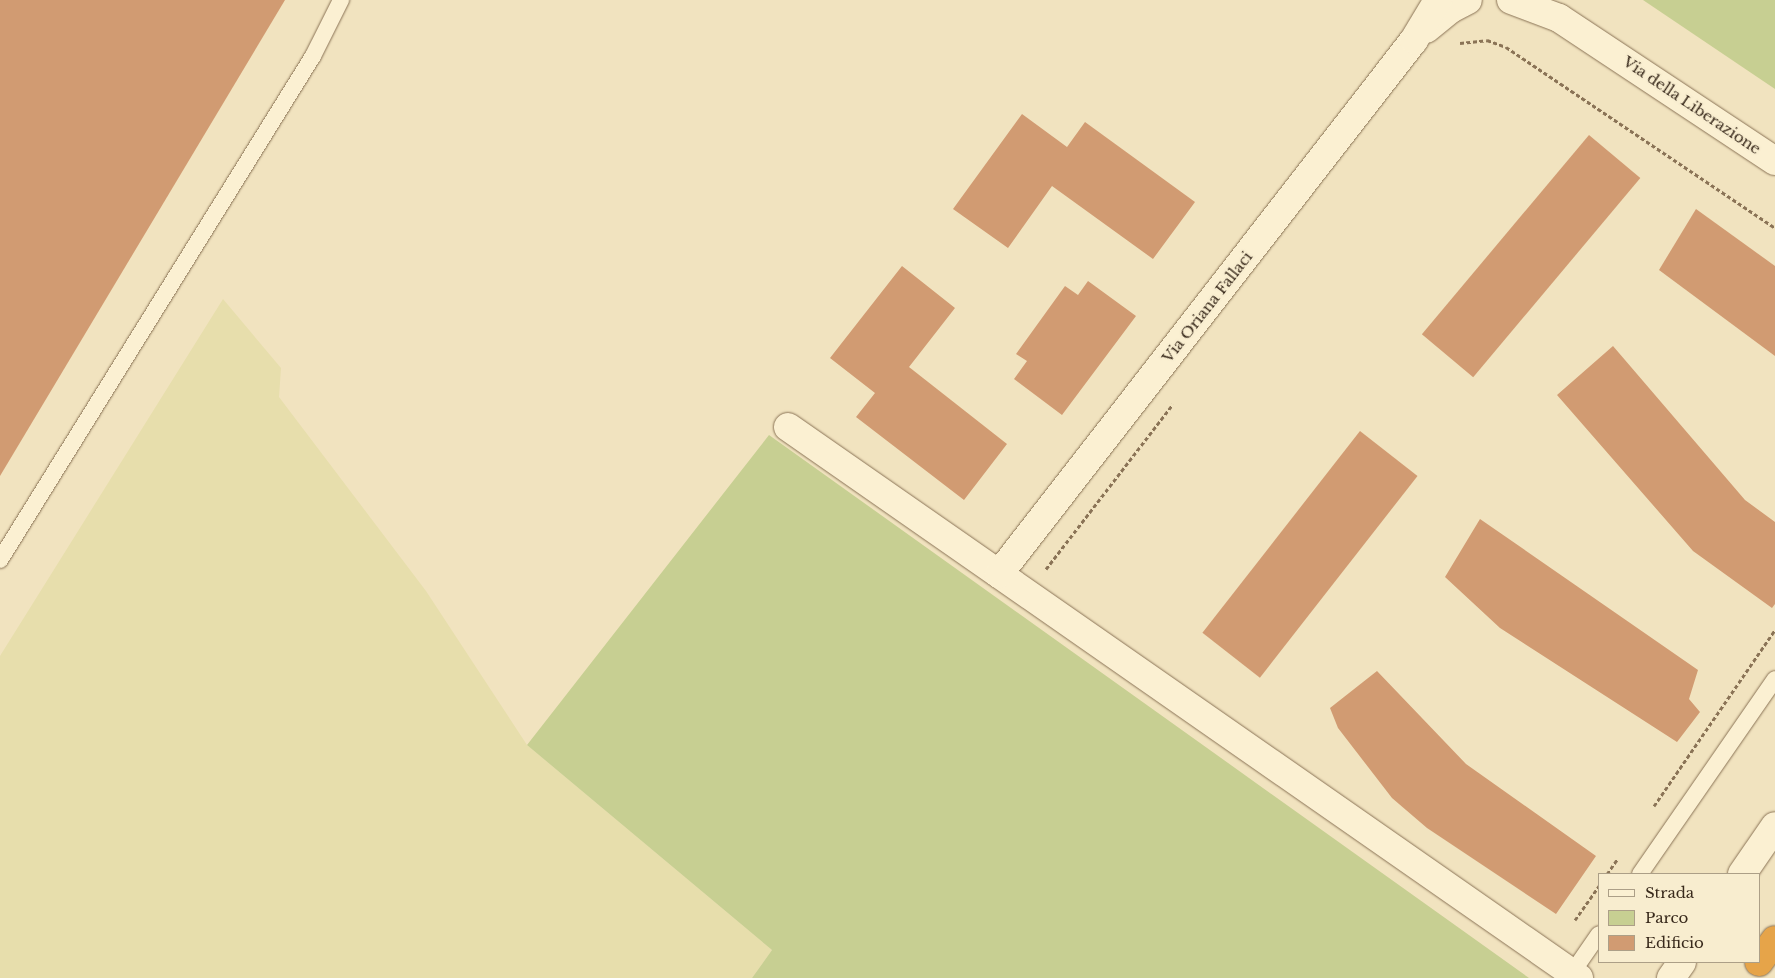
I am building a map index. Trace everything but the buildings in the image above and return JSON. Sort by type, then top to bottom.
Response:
[{"type":"highway","points":[[1760,961],[1775,940]]},
{"type":"highway","points":[[1746,978],[1758,963]]},
{"type":"street","points":[[1414,40],[1438,0]]},
{"type":"street","points":[[1414,40],[1451,9],[1468,0]]},
{"type":"street","name":"Via della Liberazione","points":[[1511,0],[1553,15],[1610,49],[1775,161]]},
{"type":"street","name":"Via della Liberazione","points":[[1569,0],[1610,49]]},
{"type":"street","name":"Via Oriana Fallaci","points":[[999,574],[1414,40]]},
{"type":"street","points":[[788,427],[1575,976]]},
{"type":"street","points":[[1743,873],[1775,826]]},
{"type":"street","points":[[1671,978],[1681,963]]},
{"type":"lane","points":[[0,560],[313,56],[341,0]]},
{"type":"lane","points":[[1641,873],[1775,678]]},
{"type":"lane","points":[[1575,976],[1598,936]]},
{"type":"path","points":[[1456,45],[1487,40],[1506,46],[1775,228]]},
{"type":"path","points":[[1044,573],[1176,400]]},
{"type":"path","points":[[1652,809],[1775,630]]},
{"type":"path","points":[[1608,873],[1624,850]]},
{"type":"shaded area","points":[[223,299],[281,368],[279,397],[426,591],[527,745],[772,950],[752,978],[0,978],[0,656]]},
{"type":"green space","points":[[1643,0],[1775,0],[1775,89]]},
{"type":"green space","points":[[769,435],[1529,978],[752,978],[772,950],[527,745]]}]
